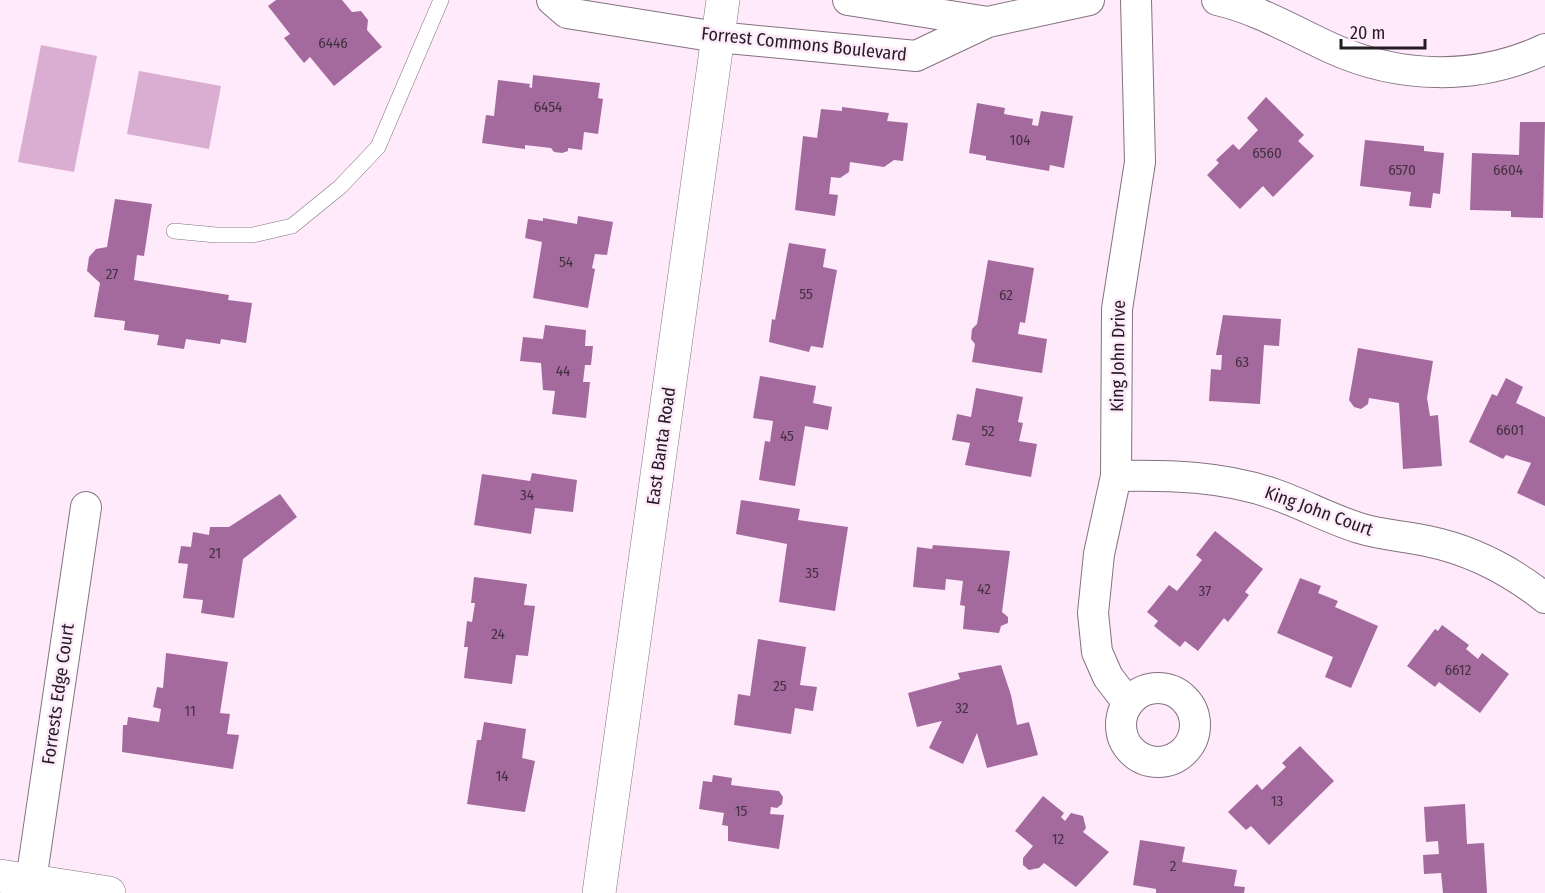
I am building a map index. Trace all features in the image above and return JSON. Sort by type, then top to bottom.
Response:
[{"type":"street","name":"Forrest Commons Boulevard","points":[[552,0],[567,13],[717,37],[916,56],[988,22],[1089,0]]},
{"type":"street","name":"East Banta Road","points":[[599,893],[723,0]]},
{"type":"street","points":[[848,0],[988,22]]},
{"type":"street","name":"King John Drive","points":[[1128,703],[1108,677],[1097,652],[1093,613],[1099,554],[1116,476],[1117,309],[1140,162],[1136,0]]},
{"type":"street","points":[[1217,0],[1260,15],[1354,58],[1406,70],[1433,73],[1485,69],[1545,49]]},
{"type":"street","name":"King John Court","points":[[1116,476],[1183,476],[1235,483],[1272,493],[1361,529],[1436,543],[1474,555],[1500,567],[1545,598]]},
{"type":"street","name":"Forrests Edge Court","points":[[15,879],[86,507]]},
{"type":"street","points":[[15,879],[109,893]]},
{"type":"lane","points":[[174,231],[216,236],[253,235],[292,226],[340,187],[378,147],[441,0]]},
{"type":"shaded area","points":[[41,45],[97,56],[74,172],[18,162]]},
{"type":"shaded area","points":[[139,71],[221,86],[209,149],[127,134]]},
{"type":"building","points":[[276,0],[342,0],[352,12],[361,11],[368,20],[367,30],[382,47],[334,86],[310,57],[304,63],[284,38],[290,34],[268,6]]},
{"type":"building","points":[[533,75],[600,83],[598,98],[603,99],[598,134],[584,132],[582,150],[568,148],[568,151],[562,153],[554,152],[551,148],[525,145],[525,149],[482,143],[486,115],[494,116],[498,80],[530,84],[529,87],[532,88]]},
{"type":"building","points":[[1266,97],[1304,135],[1298,141],[1314,156],[1273,197],[1263,186],[1240,209],[1207,175],[1219,163],[1216,160],[1233,144],[1239,150],[1258,130],[1247,118]]},
{"type":"building","points":[[977,103],[1005,108],[1004,114],[1033,119],[1032,125],[1038,126],[1041,111],[1073,116],[1064,168],[1050,165],[1049,171],[986,160],[986,156],[969,153]]},
{"type":"building","points":[[842,107],[889,113],[887,121],[908,123],[903,161],[894,160],[884,167],[850,162],[849,172],[840,178],[831,177],[829,194],[838,195],[835,216],[795,210],[803,136],[817,138],[821,109],[842,111]]},
{"type":"building","points":[[1520,122],[1545,122],[1543,218],[1511,217],[1511,211],[1470,210],[1472,153],[1519,155]]},
{"type":"building","points":[[1365,140],[1424,146],[1424,151],[1444,153],[1440,194],[1433,193],[1431,208],[1409,206],[1411,192],[1360,186]]},
{"type":"building","points":[[115,199],[152,204],[144,256],[137,255],[134,280],[229,295],[228,300],[252,303],[246,343],[221,339],[220,344],[186,339],[184,349],[157,345],[159,335],[124,330],[125,321],[94,317],[100,283],[87,271],[89,257],[96,249],[107,247]]},
{"type":"building","points":[[578,216],[613,222],[607,255],[595,254],[592,268],[595,269],[588,308],[533,298],[542,242],[525,238],[528,219],[543,221],[543,218],[577,224]]},
{"type":"building","points":[[789,243],[826,249],[823,267],[837,270],[823,348],[811,346],[809,352],[769,342]]},
{"type":"building","points":[[988,260],[1034,268],[1025,323],[1020,322],[1018,334],[1047,339],[1042,373],[972,362],[975,344],[971,339],[972,329],[977,324]]},
{"type":"building","points":[[1223,315],[1281,319],[1279,346],[1264,345],[1260,404],[1209,401],[1211,369],[1221,370],[1222,355],[1216,355]]},
{"type":"building","points":[[545,325],[586,330],[585,346],[593,346],[591,365],[585,365],[583,382],[590,382],[586,418],[552,414],[555,391],[543,390],[541,363],[520,361],[523,337],[543,339]]},
{"type":"building","points":[[1358,348],[1433,361],[1427,398],[1430,416],[1438,415],[1442,466],[1403,469],[1399,403],[1369,398],[1368,404],[1361,409],[1354,407],[1349,400]]},
{"type":"building","points":[[760,376],[816,386],[813,403],[832,407],[828,430],[805,426],[795,486],[759,480],[765,441],[770,442],[773,421],[753,418]]},
{"type":"building","points":[[1506,378],[1523,387],[1516,403],[1545,417],[1545,506],[1517,493],[1531,463],[1506,455],[1503,459],[1469,442],[1492,394],[1497,396]]},
{"type":"building","points":[[976,388],[1023,397],[1018,422],[1023,423],[1019,441],[1037,444],[1031,477],[965,465],[970,443],[952,440],[957,414],[971,417]]},
{"type":"building","points":[[532,473],[577,480],[573,512],[535,508],[531,534],[474,525],[482,474],[530,481]]},
{"type":"building","points":[[280,494],[297,517],[243,559],[234,618],[201,613],[203,600],[183,598],[188,564],[178,563],[181,546],[191,547],[193,532],[209,535],[210,527],[229,527]]},
{"type":"building","points":[[741,500],[800,509],[798,520],[848,527],[835,611],[779,602],[787,544],[736,534]]},
{"type":"building","points":[[1215,531],[1263,569],[1245,592],[1249,595],[1228,622],[1224,618],[1198,651],[1185,641],[1180,647],[1154,626],[1158,621],[1147,612],[1169,585],[1177,591],[1202,560],[1196,555]]},
{"type":"building","points":[[933,545],[1010,551],[1002,612],[1008,617],[1008,623],[1001,626],[999,633],[963,629],[965,606],[960,605],[963,581],[946,579],[945,590],[913,587],[917,547],[932,549]]},
{"type":"building","points":[[474,577],[527,584],[524,605],[535,606],[528,656],[516,655],[512,684],[464,678],[468,647],[464,647],[467,621],[472,622],[475,603],[471,603]]},
{"type":"building","points":[[1300,578],[1321,586],[1318,593],[1338,601],[1335,607],[1378,626],[1351,688],[1325,677],[1333,657],[1277,633]]},
{"type":"building","points":[[1442,625],[1469,645],[1466,649],[1478,659],[1482,653],[1509,674],[1480,713],[1439,682],[1435,687],[1407,666],[1435,629],[1438,631]]},
{"type":"building","points":[[758,639],[806,647],[800,685],[817,687],[813,711],[795,708],[791,734],[734,725],[738,694],[750,696]]},
{"type":"building","points":[[166,653],[228,662],[220,713],[230,714],[227,734],[239,735],[233,769],[122,752],[123,725],[127,725],[128,717],[159,722],[161,709],[153,707],[157,687],[163,688]]},
{"type":"building","points":[[1001,665],[1011,695],[1017,725],[1029,722],[1038,755],[987,768],[977,733],[963,764],[929,748],[942,721],[917,727],[908,693],[960,679],[958,673]]},
{"type":"building","points":[[484,722],[526,729],[522,758],[535,761],[525,812],[467,804],[477,740],[481,740]]},
{"type":"building","points":[[1300,746],[1334,781],[1269,845],[1251,826],[1246,830],[1228,812],[1257,784],[1262,790],[1286,767],[1282,763]]},
{"type":"building","points":[[713,775],[732,778],[731,785],[779,791],[783,797],[782,804],[777,808],[771,807],[770,814],[784,815],[779,849],[728,841],[728,826],[722,825],[724,813],[699,809],[703,781],[712,782]]},
{"type":"building","points":[[1043,796],[1064,813],[1061,817],[1065,821],[1071,813],[1083,816],[1086,828],[1083,832],[1109,852],[1076,887],[1044,863],[1039,868],[1029,870],[1023,865],[1023,858],[1033,846],[1015,831]]},
{"type":"building","points":[[1465,804],[1467,844],[1484,843],[1487,893],[1443,893],[1441,873],[1424,874],[1423,855],[1439,854],[1438,841],[1426,842],[1424,807]]},
{"type":"building","points":[[1140,840],[1185,847],[1182,862],[1237,870],[1234,886],[1245,887],[1244,893],[1156,893],[1156,889],[1133,885]]}]
